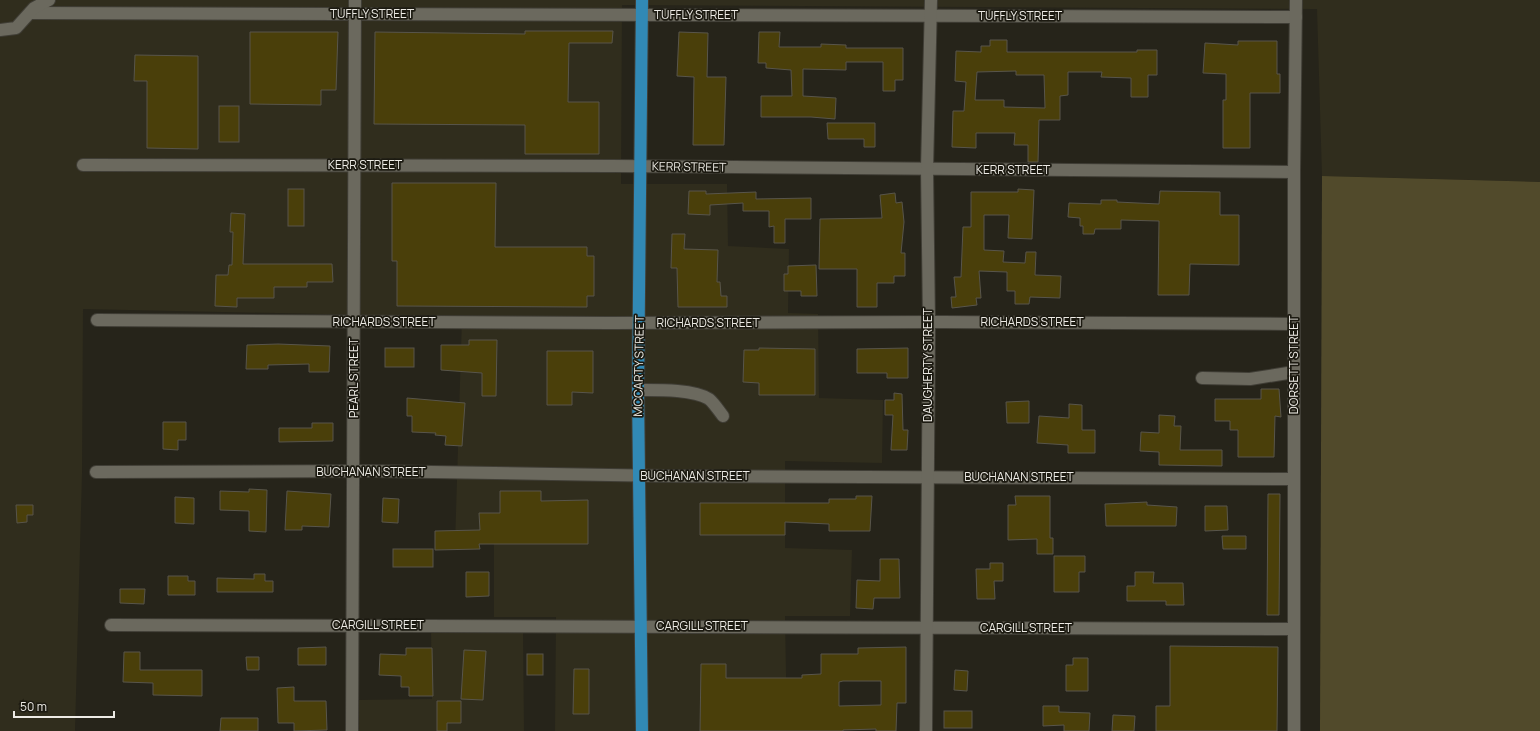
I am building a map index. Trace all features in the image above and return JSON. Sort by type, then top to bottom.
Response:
[{"type":"main road","name":"MCCARTY STREET","points":[[642,0],[638,390],[642,731]]},
{"type":"street","points":[[0,30],[16,28],[34,8],[49,0]]},
{"type":"street","name":"PEARL STREET","points":[[352,731],[354,625],[353,165],[355,0]]},
{"type":"street","name":"DAUGHERTY STREET","points":[[926,731],[929,322],[927,170],[931,0]]},
{"type":"street","name":"DORSETT STREET","points":[[1294,731],[1294,172],[1296,0]]},
{"type":"street","name":"TUFFLY STREET","points":[[30,14],[1296,17]]},
{"type":"street","name":"KERR STREET","points":[[83,165],[641,166],[927,170],[1294,172]]},
{"type":"street","name":"RICHARDS STREET","points":[[97,320],[1294,324]]},
{"type":"street","points":[[1202,378],[1250,379],[1294,372]]},
{"type":"street","points":[[638,390],[669,390],[709,399],[723,416]]},
{"type":"street","name":"BUCHANAN STREET","points":[[96,472],[354,471],[638,475],[1294,479]]},
{"type":"street","name":"CARGILL STREET","points":[[110,625],[1294,629]]},
{"type":"shaded area","points":[[0,0],[1540,0],[1540,182],[1322,176],[1317,9],[622,5],[621,184],[727,184],[728,246],[789,249],[788,313],[818,314],[819,398],[883,400],[882,463],[785,461],[785,548],[852,550],[850,616],[785,616],[787,731],[555,731],[556,617],[494,617],[494,544],[455,545],[462,317],[83,309],[82,474],[75,731],[0,731]]},
{"type":"shaded area","points":[[1322,176],[1540,182],[1540,731],[1320,731]]},
{"type":"shaded area","points":[[523,629],[524,731],[357,731],[357,700],[432,699],[431,630]]},
{"type":"building","points":[[525,31],[613,31],[612,43],[569,43],[568,102],[599,102],[599,154],[525,154],[525,125],[374,124],[375,32],[525,34]]},
{"type":"building","points":[[250,32],[338,32],[336,90],[321,90],[321,105],[250,104]]},
{"type":"building","points":[[679,32],[708,33],[707,77],[726,77],[724,145],[693,145],[694,77],[677,76]]},
{"type":"building","points":[[759,32],[780,32],[779,47],[821,47],[821,44],[846,45],[846,48],[903,48],[903,80],[895,80],[895,91],[883,91],[883,62],[846,62],[846,70],[803,69],[803,96],[836,98],[835,119],[811,117],[761,117],[761,96],[792,96],[791,70],[766,68],[766,63],[758,63]]},
{"type":"building","points":[[990,40],[1007,40],[1007,52],[1137,52],[1137,50],[1157,50],[1157,75],[1148,75],[1148,97],[1131,97],[1131,78],[1101,77],[1102,72],[1068,72],[1068,95],[1060,96],[1060,120],[1039,120],[1038,162],[1028,162],[1028,145],[1014,145],[1015,133],[976,133],[976,148],[952,147],[953,111],[964,111],[966,82],[955,81],[956,51],[981,52],[981,46],[990,46]],"holes":[[[1016,71],[1016,75],[1044,75],[1045,108],[1004,107],[1004,100],[975,100],[977,72]]]},
{"type":"building","points":[[1238,41],[1277,41],[1277,74],[1280,74],[1280,93],[1250,93],[1250,148],[1223,148],[1223,100],[1226,100],[1226,74],[1203,73],[1205,43],[1238,45]]},
{"type":"building","points":[[135,55],[198,56],[198,149],[147,148],[147,81],[134,81]]},
{"type":"building","points":[[219,106],[239,106],[239,142],[219,142]]},
{"type":"building","points":[[827,123],[875,123],[875,147],[864,147],[864,139],[828,139]]},
{"type":"building","points":[[392,183],[496,183],[495,247],[587,247],[587,256],[594,256],[594,296],[587,296],[587,307],[397,306],[397,261],[392,261]]},
{"type":"building","points":[[288,189],[304,189],[304,226],[288,226]]},
{"type":"building","points":[[1018,189],[1034,190],[1032,239],[1008,238],[1009,215],[984,215],[984,250],[1004,251],[1003,262],[1025,263],[1026,252],[1036,252],[1035,275],[1061,276],[1060,298],[1030,297],[1029,304],[1015,304],[1015,291],[1007,291],[1007,272],[979,271],[981,298],[976,298],[977,305],[952,308],[951,297],[956,297],[954,277],[961,277],[963,227],[971,227],[971,192],[1018,192]]},
{"type":"building","points":[[689,191],[706,191],[706,194],[756,192],[756,199],[811,198],[811,219],[785,219],[785,243],[774,243],[774,226],[769,227],[769,211],[743,211],[743,203],[710,205],[710,215],[688,214]]},
{"type":"building","points":[[1160,191],[1220,192],[1220,215],[1239,215],[1239,265],[1190,264],[1189,295],[1158,295],[1159,221],[1121,220],[1121,229],[1095,229],[1094,234],[1083,234],[1083,226],[1080,226],[1080,218],[1068,217],[1069,203],[1101,204],[1101,200],[1117,200],[1117,202],[1159,204]]},
{"type":"building","points":[[895,193],[896,203],[902,202],[904,222],[901,253],[905,253],[905,276],[894,276],[894,283],[877,283],[877,307],[857,307],[857,269],[819,269],[820,219],[882,218],[880,195]]},
{"type":"building","points":[[231,213],[245,214],[243,264],[332,264],[333,282],[307,282],[307,287],[274,287],[274,298],[237,298],[237,307],[215,306],[216,275],[228,275],[229,265],[232,265],[233,232],[230,232]]},
{"type":"building","points":[[672,234],[685,234],[684,249],[718,250],[717,282],[720,282],[721,296],[727,296],[727,307],[678,307],[677,268],[671,268]]},
{"type":"building","points":[[816,265],[817,296],[801,296],[801,291],[784,291],[784,274],[788,274],[788,266]]},
{"type":"building","points":[[469,340],[497,340],[496,396],[482,396],[482,373],[441,370],[441,345],[469,345]]},
{"type":"building","points":[[278,344],[330,346],[329,372],[309,372],[309,364],[268,365],[268,369],[246,369],[247,345]]},
{"type":"building","points":[[385,348],[414,348],[414,367],[385,367]]},
{"type":"building","points":[[759,348],[815,349],[815,395],[759,395],[759,383],[743,382],[744,350],[759,350]]},
{"type":"building","points":[[908,348],[908,378],[887,378],[887,373],[857,373],[857,349]]},
{"type":"building","points":[[547,351],[593,351],[593,393],[572,392],[572,405],[547,405]]},
{"type":"building","points":[[1261,389],[1279,389],[1281,417],[1275,416],[1274,457],[1238,457],[1238,430],[1230,430],[1230,421],[1215,421],[1215,399],[1261,399]]},
{"type":"building","points":[[894,393],[902,394],[903,430],[908,430],[907,450],[891,450],[893,415],[885,415],[885,400],[894,400]]},
{"type":"building","points":[[407,398],[465,403],[462,446],[445,445],[446,436],[435,435],[436,433],[412,432],[412,416],[407,416]]},
{"type":"building","points":[[1029,401],[1029,423],[1007,423],[1006,402]]},
{"type":"building","points":[[1069,404],[1082,405],[1082,430],[1095,430],[1095,453],[1068,453],[1068,445],[1037,443],[1039,416],[1069,418]]},
{"type":"building","points":[[1159,415],[1175,416],[1174,426],[1181,426],[1180,450],[1222,450],[1222,466],[1159,465],[1159,452],[1140,451],[1141,432],[1159,433]]},
{"type":"building","points":[[163,422],[186,422],[186,440],[178,440],[178,450],[163,449]]},
{"type":"building","points":[[312,423],[333,423],[333,441],[279,442],[279,428],[312,428]]},
{"type":"building","points":[[249,489],[267,490],[266,532],[249,531],[249,511],[220,510],[220,491],[249,492]]},
{"type":"building","points":[[287,491],[331,494],[329,527],[302,526],[302,530],[285,530]]},
{"type":"building","points":[[500,491],[541,491],[541,501],[588,500],[588,544],[479,544],[480,549],[435,550],[435,531],[480,530],[479,513],[500,513]]},
{"type":"building","points":[[1268,494],[1280,494],[1279,615],[1267,615]]},
{"type":"building","points":[[856,496],[872,496],[870,531],[829,531],[829,524],[785,522],[785,535],[700,535],[700,503],[829,503],[829,499],[856,499]]},
{"type":"building","points":[[1015,496],[1050,496],[1050,538],[1053,538],[1053,554],[1037,554],[1037,539],[1008,540],[1008,505],[1016,505]]},
{"type":"building","points":[[175,497],[194,498],[194,524],[175,523]]},
{"type":"building","points":[[383,498],[399,499],[398,523],[382,522]]},
{"type":"building","points":[[1147,502],[1147,505],[1177,507],[1176,526],[1106,526],[1105,504]]},
{"type":"building","points":[[16,505],[33,505],[33,515],[27,515],[27,522],[17,523]]},
{"type":"building","points":[[1205,506],[1227,506],[1228,530],[1205,531]]},
{"type":"building","points":[[1222,536],[1246,536],[1246,549],[1223,549]]},
{"type":"building","points":[[393,549],[433,549],[433,567],[393,567]]},
{"type":"building","points":[[1054,556],[1085,556],[1085,572],[1079,572],[1079,592],[1054,592]]},
{"type":"building","points":[[880,559],[899,559],[900,598],[874,598],[873,609],[856,608],[857,580],[880,581]]},
{"type":"building","points":[[990,563],[1003,563],[1003,581],[994,581],[995,599],[977,599],[976,569],[990,569]]},
{"type":"building","points":[[466,572],[489,572],[489,596],[466,597]]},
{"type":"building","points":[[1135,572],[1154,572],[1153,583],[1183,583],[1184,605],[1166,605],[1166,601],[1127,601],[1127,586],[1135,586]]},
{"type":"building","points":[[254,574],[265,574],[265,581],[273,581],[273,592],[217,592],[217,578],[254,579]]},
{"type":"building","points":[[168,576],[188,576],[188,581],[195,581],[195,595],[168,595]]},
{"type":"building","points":[[120,589],[145,589],[144,604],[120,603]]},
{"type":"building","points":[[1170,646],[1278,647],[1277,731],[1156,731],[1156,706],[1170,706]]},
{"type":"building","points":[[326,647],[326,665],[298,665],[298,648]]},
{"type":"building","points":[[906,647],[906,703],[897,703],[896,731],[876,731],[876,729],[843,731],[700,731],[701,664],[726,664],[726,678],[802,678],[802,675],[821,674],[821,654],[858,654],[858,648]],"holes":[[[881,681],[881,705],[839,706],[839,682]]]},
{"type":"building","points":[[406,648],[432,648],[433,696],[409,696],[409,687],[401,687],[401,676],[379,675],[380,654],[406,655]]},
{"type":"building","points":[[464,650],[486,651],[483,700],[461,699]]},
{"type":"building","points":[[124,652],[140,652],[140,670],[202,670],[202,696],[153,695],[153,683],[123,682]]},
{"type":"building","points":[[527,654],[543,654],[543,675],[527,675]]},
{"type":"building","points":[[246,657],[259,657],[259,670],[247,670]]},
{"type":"building","points":[[1073,658],[1088,658],[1088,691],[1066,691],[1066,665],[1073,665]]},
{"type":"building","points":[[574,669],[589,669],[589,714],[573,714]]},
{"type":"building","points":[[955,670],[968,671],[967,691],[954,690]]},
{"type":"building","points":[[294,687],[294,701],[326,701],[327,730],[294,731],[294,723],[278,723],[277,688]]},
{"type":"building","points":[[437,701],[461,701],[461,723],[447,723],[447,731],[437,731]]},
{"type":"building","points":[[1043,706],[1059,706],[1059,712],[1090,713],[1089,731],[1064,731],[1064,725],[1043,726]]},
{"type":"building","points":[[944,711],[972,711],[972,728],[944,728]]},
{"type":"building","points":[[1113,715],[1135,716],[1134,731],[1112,731]]},
{"type":"building","points":[[221,718],[258,718],[258,731],[220,731]]}]
